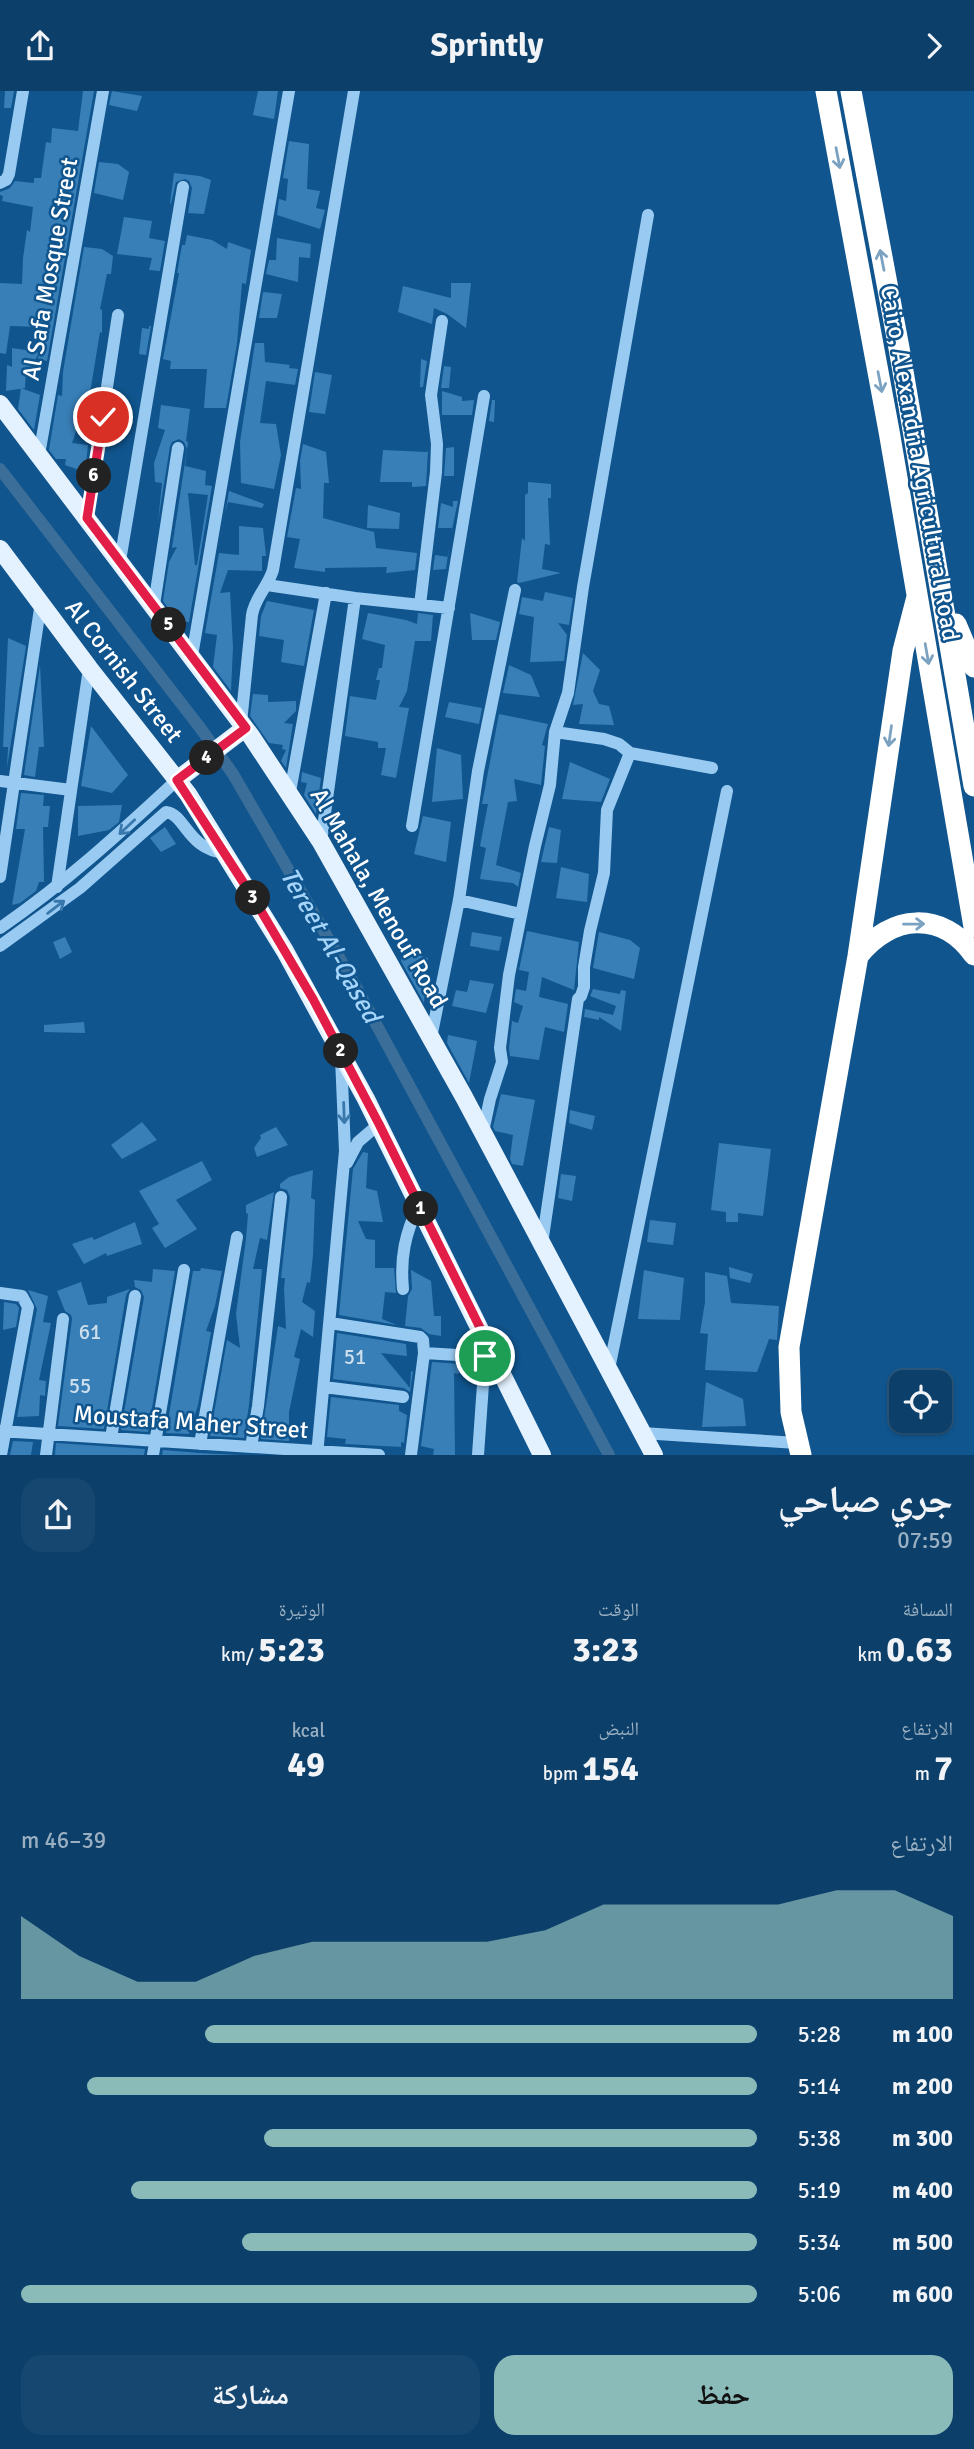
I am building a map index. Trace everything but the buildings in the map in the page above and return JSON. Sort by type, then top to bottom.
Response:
[{"type":"highway","name":"Cairo, Alexandria Agricultural Road","points":[[826,91],[889,431],[974,927]]},
{"type":"highway","name":"Cairo, Alexandria Agricultural Road","points":[[850,91],[940,580],[974,786]]},
{"type":"highway","points":[[940,580],[974,667]]},
{"type":"highway","points":[[799,1449],[791,1412],[789,1347],[858,956],[903,651],[917,597]]},
{"type":"highway","points":[[858,956],[869,942],[883,931],[918,922],[936,925],[952,933],[966,944],[974,955]]},
{"type":"main road","name":"Al Mahala, Menouf Road","points":[[0,404],[154,605],[290,792],[431,1038],[654,1455]]},
{"type":"main road","name":"Al Cornish Street","points":[[0,549],[177,780],[285,951],[379,1124],[490,1357],[542,1455]]},
{"type":"main road","points":[[177,780],[243,726]]},
{"type":"street","points":[[0,183],[6,180],[9,174],[23,91]]},
{"type":"street","name":"Al Safa Mosque Street","points":[[39,455],[103,91]]},
{"type":"street","points":[[192,656],[289,91]]},
{"type":"street","points":[[243,726],[252,615],[258,597],[267,585],[276,551],[354,91]]},
{"type":"street","points":[[120,561],[183,187]]},
{"type":"street","points":[[483,1133],[502,1062],[500,1048],[509,975],[550,785],[555,732],[568,693],[583,587],[648,215]]},
{"type":"street","points":[[87,518],[118,315]]},
{"type":"street","points":[[420,605],[436,472],[437,445],[431,395],[442,321]]},
{"type":"street","points":[[412,826],[484,396]]},
{"type":"street","points":[[154,605],[178,448]]},
{"type":"street","points":[[267,585],[449,608]]},
{"type":"street","points":[[431,1038],[459,900],[478,771],[515,590]]},
{"type":"street","points":[[290,792],[326,593]]},
{"type":"street","points":[[321,842],[355,598]]},
{"type":"street","points":[[0,877],[40,602]]},
{"type":"street","points":[[57,887],[89,668]]},
{"type":"street","points":[[555,732],[604,739],[619,744],[630,754],[712,768]]},
{"type":"street","points":[[542,1245],[578,999],[584,987],[590,930],[604,873],[607,810],[630,754]]},
{"type":"street","points":[[0,928],[57,887],[120,834],[177,780]]},
{"type":"street","points":[[0,781],[71,790]]},
{"type":"street","points":[[609,1369],[727,791]]},
{"type":"street","points":[[0,946],[80,888],[166,812],[173,814],[202,847],[225,853]]},
{"type":"street","points":[[459,900],[521,914]]},
{"type":"street","points":[[317,1453],[343,1177],[345,1125],[340,1049]]},
{"type":"street","points":[[343,1177],[348,1158],[358,1142],[379,1124]]},
{"type":"street","points":[[251,1447],[281,1197]]},
{"type":"street","points":[[403,1289],[403,1245],[409,1224],[419,1205]]},
{"type":"street","points":[[200,1444],[237,1237]]},
{"type":"street","points":[[153,1455],[184,1270]]},
{"type":"street","points":[[0,1293],[22,1296],[28,1307],[3,1431],[1,1455]]},
{"type":"street","points":[[111,1438],[135,1296]]},
{"type":"street","points":[[46,1455],[63,1319]]},
{"type":"street","points":[[330,1323],[420,1337],[423,1340],[424,1353],[411,1455]]},
{"type":"street","points":[[424,1353],[490,1357],[478,1455]]},
{"type":"street","points":[[324,1387],[402,1397]]},
{"type":"street","name":"Moustafa Maher Street","points":[[3,1431],[200,1444],[218,1450],[251,1447],[379,1455]]},
{"type":"street","points":[[642,1433],[799,1449]]},
{"type":"waterway","name":"Tereet Al-Qased","points":[[0,469],[233,774],[355,985],[609,1455]]},
{"type":"route","points":[[103,417],[87,518],[246,728],[177,780],[254,899],[340,1049],[495,1358],[485,1356]]}]
